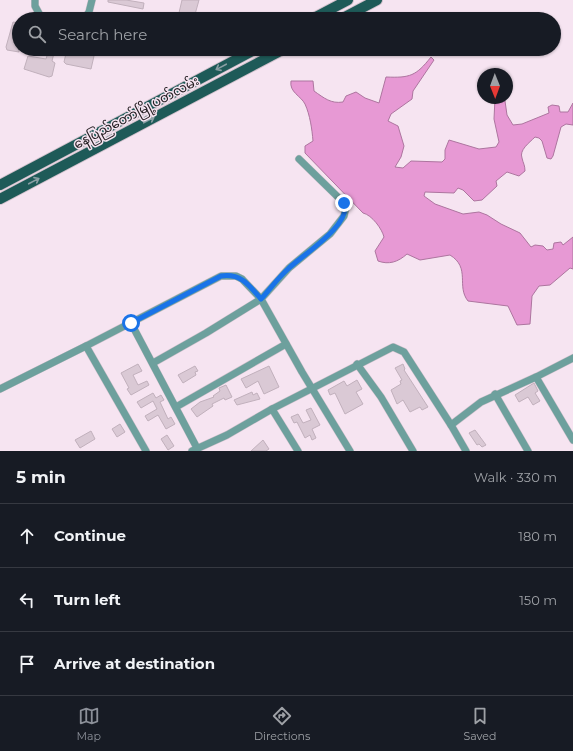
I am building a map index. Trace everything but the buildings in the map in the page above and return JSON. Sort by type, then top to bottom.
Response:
[{"type":"main road","points":[[325,12],[348,0]]},
{"type":"main road","points":[[354,12],[377,0]]},
{"type":"main road","points":[[0,185],[243,56]]},
{"type":"main road","name":"နေပြည်တော်မြို့ပတ်လမ်း","points":[[0,199],[271,56]]},
{"type":"street","points":[[32,0],[38,12]]},
{"type":"street","points":[[89,12],[92,0]]},
{"type":"street","points":[[153,363],[261,299],[289,268],[330,234],[346,212],[344,203],[299,159]]},
{"type":"street","points":[[0,390],[221,276],[236,276],[242,279],[261,299],[350,451]]},
{"type":"street","points":[[131,323],[176,408],[195,449],[227,435],[272,409],[357,364],[393,347],[400,349],[424,382],[466,451]]},
{"type":"street","points":[[176,408],[286,344]]},
{"type":"street","points":[[86,346],[146,451]]},
{"type":"street","points":[[451,425],[470,408],[495,394],[573,358]]},
{"type":"street","points":[[357,364],[381,397],[413,451]]},
{"type":"street","points":[[536,376],[573,440]]},
{"type":"street","points":[[495,394],[528,451]]},
{"type":"street","points":[[272,409],[297,451]]},
{"type":"shaded area","points":[[431,57],[434,60],[413,91],[412,99],[391,114],[388,121],[398,126],[404,146],[401,157],[395,167],[403,168],[411,161],[442,162],[445,159],[445,150],[449,140],[479,149],[496,147],[499,142],[494,119],[495,104],[505,104],[507,115],[513,125],[522,124],[549,113],[548,107],[552,105],[559,106],[560,112],[568,112],[573,103],[573,125],[566,124],[561,127],[551,159],[547,158],[542,141],[535,137],[525,147],[521,155],[525,171],[519,176],[507,172],[496,181],[497,186],[482,200],[474,201],[463,190],[458,188],[454,193],[425,192],[424,196],[435,204],[463,214],[479,212],[487,215],[520,233],[531,247],[535,245],[543,246],[547,250],[553,249],[554,243],[561,242],[563,245],[573,237],[573,269],[570,268],[550,285],[539,286],[532,296],[530,324],[517,325],[508,306],[468,301],[463,289],[462,271],[456,260],[450,255],[420,260],[407,254],[393,262],[386,263],[378,261],[375,251],[384,237],[379,226],[370,216],[363,213],[305,153],[305,146],[313,141],[310,122],[305,104],[293,91],[291,81],[313,81],[314,91],[324,98],[335,102],[343,102],[346,96],[356,92],[365,98],[379,103],[386,77],[407,76],[421,68]]},
{"type":"route","points":[[131,323],[221,276],[236,276],[242,279],[248,283],[261,299],[289,268],[313,250],[330,234],[346,212],[344,203]]}]
